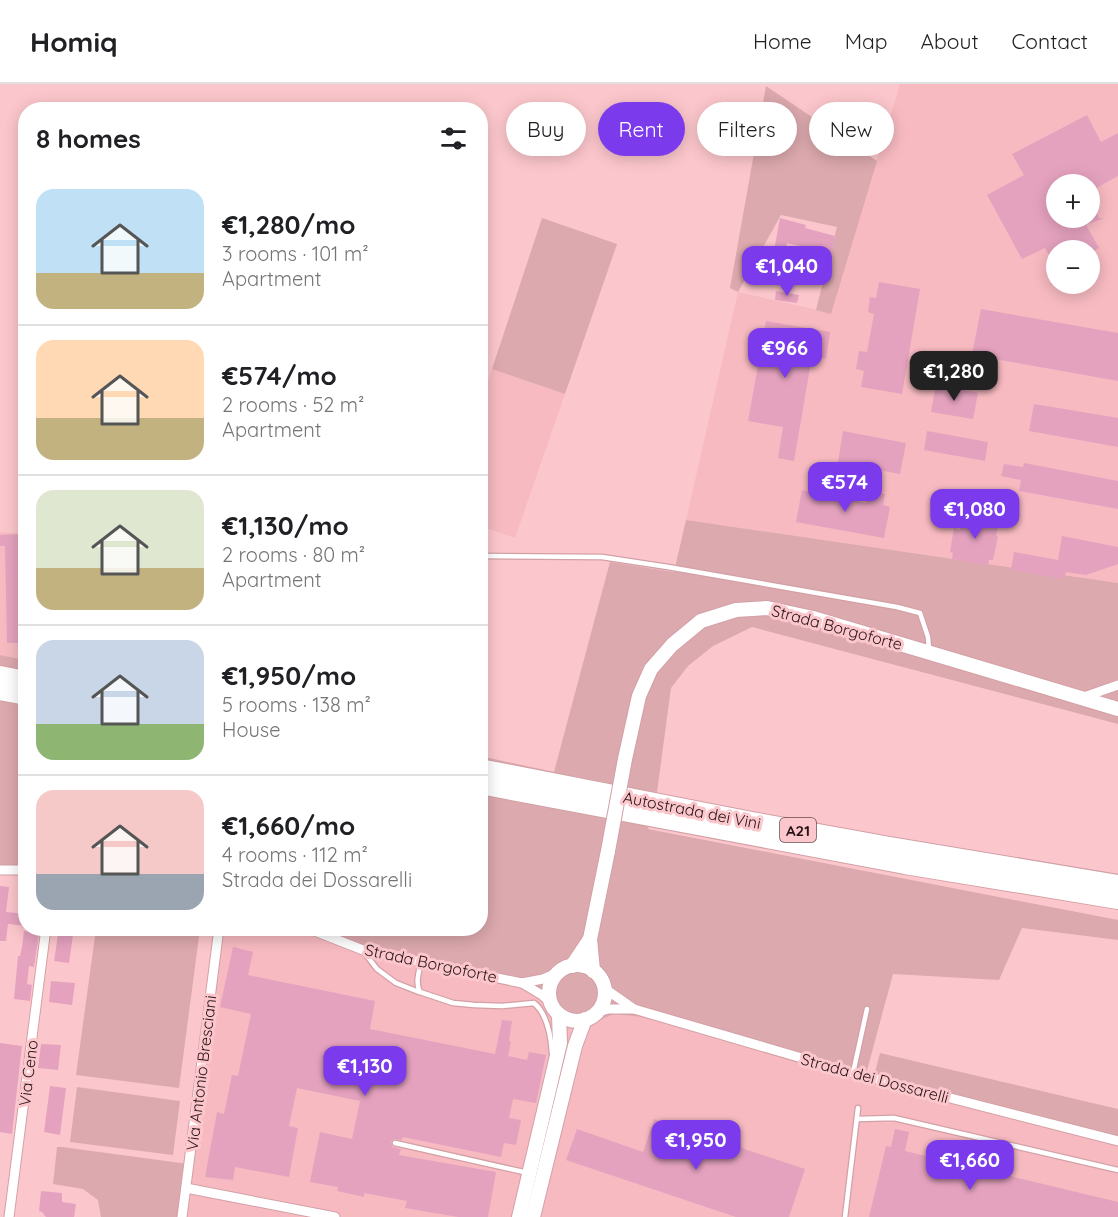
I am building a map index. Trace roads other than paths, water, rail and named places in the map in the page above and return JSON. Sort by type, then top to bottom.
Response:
[{"type":"highway","points":[[0,675],[18,678]]},
{"type":"highway","points":[[0,691],[18,694]]},
{"type":"highway","name":"Autostrada dei Vini","points":[[488,770],[718,815],[1118,884]]},
{"type":"highway","name":"Autostrada dei Vini","points":[[488,787],[905,865],[1118,900]]},
{"type":"highway","points":[[905,865],[1011,893],[1118,911]]},
{"type":"main road","name":"Strada Borgoforte","points":[[590,939],[624,759],[639,696],[651,669],[672,645],[701,621],[736,610],[767,608],[813,618],[1118,710]]},
{"type":"main road","points":[[572,966],[590,939]]},
{"type":"main road","points":[[590,939],[594,971]]},
{"type":"main road","points":[[519,1217],[537,1174],[575,1046],[591,1016],[603,1000],[604,987],[598,976],[594,971],[583,966],[564,968],[557,973],[549,988],[551,1003],[559,1015],[560,1043],[537,1174],[533,1217]]},
{"type":"main road","points":[[559,1015],[572,1020],[591,1016]]},
{"type":"street","points":[[1080,699],[1118,685]]},
{"type":"street","points":[[0,870],[18,870]]},
{"type":"street","name":"Via Ceno","points":[[9,1217],[45,936]]},
{"type":"street","name":"Via Antonio Bresciani","points":[[182,1217],[218,936]]},
{"type":"street","name":"Strada Borgoforte","points":[[327,936],[363,950],[522,983],[551,1003]]},
{"type":"street","name":"Strada Borgoforte","points":[[522,983],[543,980],[557,973]]},
{"type":"street","name":"Strada dei Dossarelli","points":[[604,987],[634,1009]]},
{"type":"street","name":"Strada dei Dossarelli","points":[[591,1016],[609,1009],[634,1009],[852,1073],[1118,1141]]},
{"type":"street","points":[[186,1188],[335,1217]]},
{"type":"lane","points":[[488,556],[602,557],[897,607],[920,614],[928,637],[929,652]]},
{"type":"lane","points":[[363,950],[377,969],[396,982],[453,1003],[502,1006],[529,1003],[539,1007],[549,1029],[554,1070]]},
{"type":"lane","points":[[420,992],[417,981],[421,962]]},
{"type":"lane","points":[[852,1073],[867,1009]]},
{"type":"lane","points":[[845,1217],[858,1108]]},
{"type":"lane","points":[[857,1119],[894,1118],[1118,1170]]},
{"type":"lane","points":[[394,1143],[537,1174]]}]
